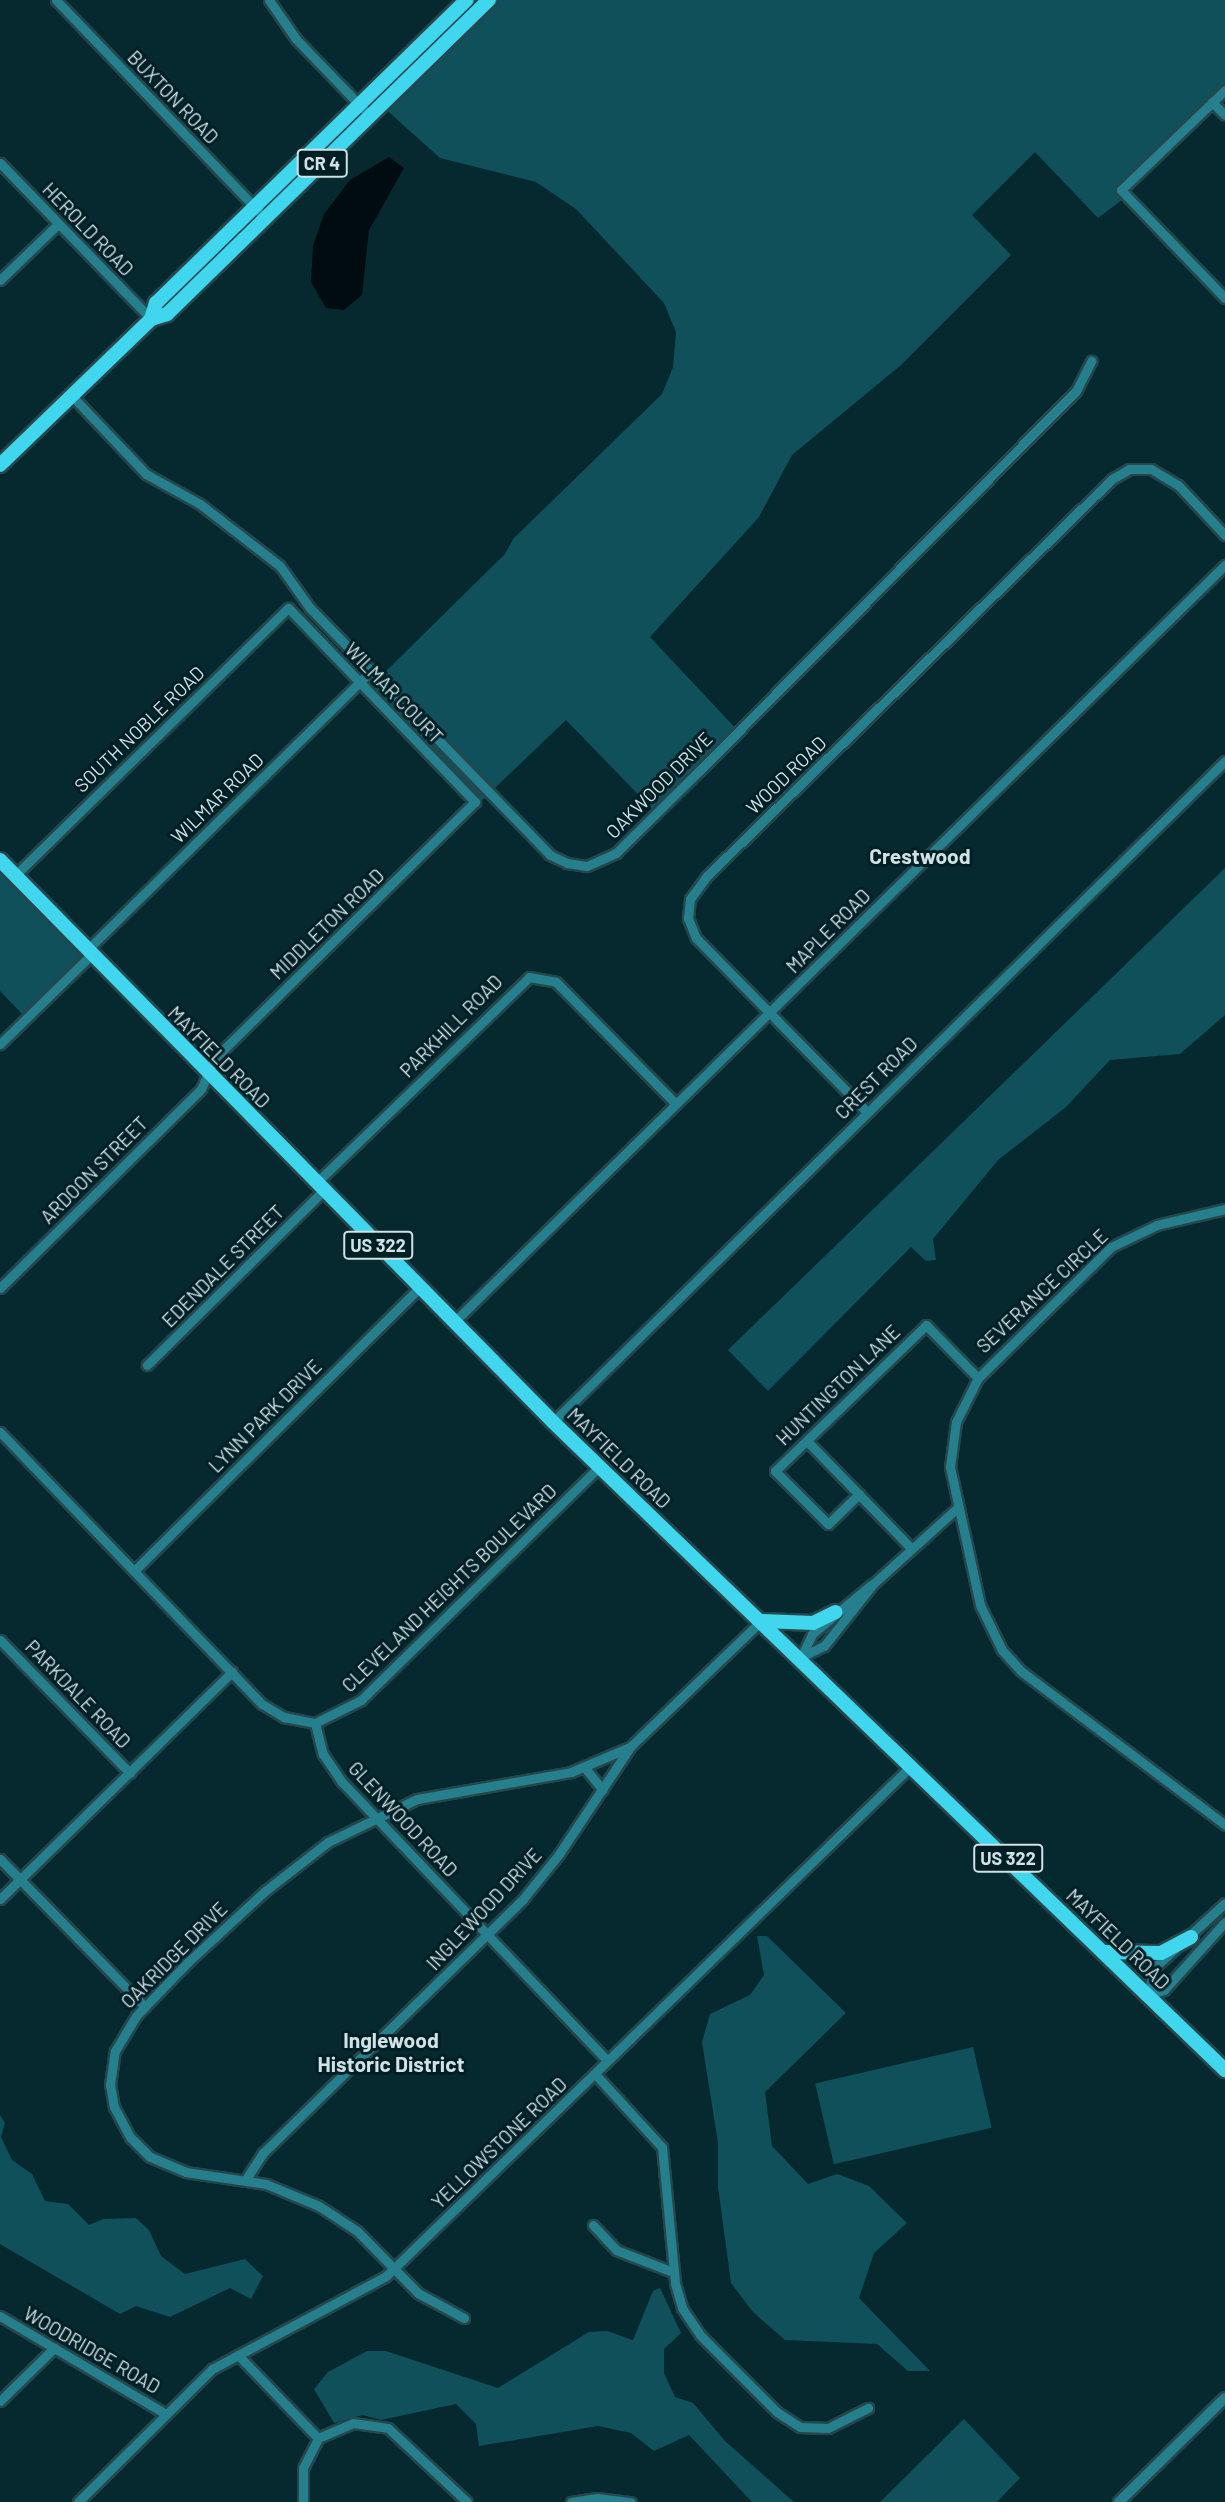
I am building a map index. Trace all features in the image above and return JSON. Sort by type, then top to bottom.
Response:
[{"type":"main road","name":"CR 4","points":[[0,465],[151,319],[167,314],[265,218],[467,0]]},
{"type":"main road","name":"CR 4","points":[[151,319],[156,303],[254,208],[489,0]]},
{"type":"main road","name":"MAYFIELD ROAD","points":[[0,860],[553,1422],[801,1657],[1225,2070]]},
{"type":"main road","points":[[763,1621],[813,1623],[836,1612]]},
{"type":"main road","points":[[1104,1952],[1161,1954],[1191,1937]]},
{"type":"street","name":"BUXTON ROAD","points":[[56,0],[265,218]]},
{"type":"street","points":[[269,0],[296,39],[365,110]]},
{"type":"street","points":[[1225,90],[1121,190],[1225,298]]},
{"type":"street","points":[[1212,102],[1225,115]]},
{"type":"street","name":"HEROLD ROAD","points":[[0,163],[151,319]]},
{"type":"street","points":[[0,280],[58,224]]},
{"type":"street","name":"OAKWOOD DRIVE","points":[[72,396],[146,474],[200,504],[280,565],[310,608],[550,855],[574,865],[601,863],[626,843],[1068,398],[1083,382],[1091,361]]},
{"type":"street","name":"WOOD ROAD","points":[[866,1112],[696,938],[688,918],[690,899],[707,876],[1112,479],[1129,469],[1151,469],[1178,485],[1225,535]]},
{"type":"street","name":"MAPLE ROAD","points":[[454,1322],[1225,565]]},
{"type":"street","name":"WILMAR COURT","points":[[288,608],[475,802]]},
{"type":"street","name":"SOUTH NOBLE ROAD","points":[[15,875],[288,608]]},
{"type":"street","name":"WILMAR ROAD","points":[[0,1044],[372,671]]},
{"type":"street","name":"CREST ROAD","points":[[553,1422],[1225,761]]},
{"type":"street","name":"MIDDLETON ROAD","points":[[208,1073],[215,1058],[475,802]]},
{"type":"street","name":"PARKHILL ROAD","points":[[320,1187],[529,977],[556,982],[676,1104]]},
{"type":"street","name":"ARDOON STREET","points":[[0,1288],[201,1089],[208,1073]]},
{"type":"street","name":"EDENDALE STREET","points":[[147,1365],[320,1187]]},
{"type":"street","name":"SEVERANCE CIRCLE","points":[[1225,1209],[1157,1225],[1111,1247],[978,1378],[952,1434],[950,1467],[957,1508],[985,1619],[1011,1661],[1225,1825]]},
{"type":"street","name":"LYNN PARK DRIVE","points":[[135,1570],[420,1287]]},
{"type":"street","name":"HUNTINGTON LANE","points":[[859,1494],[828,1524],[775,1471],[926,1325],[978,1378]]},
{"type":"street","points":[[0,1432],[273,1712],[315,1723]]},
{"type":"street","points":[[807,1441],[911,1548]]},
{"type":"street","name":"CLEVELAND HEIGHTS BOULEVARD","points":[[315,1723],[361,1700],[599,1467]]},
{"type":"street","points":[[801,1657],[812,1634],[873,1584],[957,1508]]},
{"type":"street","points":[[801,1657],[824,1646],[873,1584]]},
{"type":"street","name":"INGLEWOOD DRIVE","points":[[246,2179],[263,2153],[488,1935],[542,1876],[630,1748],[763,1621]]},
{"type":"street","name":"PARKDALE ROAD","points":[[0,1640],[130,1773]]},
{"type":"street","points":[[0,1899],[232,1672]]},
{"type":"street","name":"GLENWOOD ROAD","points":[[315,1723],[332,1769],[373,1817],[608,2061]]},
{"type":"street","name":"OAKRIDGE DRIVE","points":[[464,2318],[425,2298],[332,2213],[246,2179],[169,2167],[142,2150],[122,2126],[111,2091],[113,2060],[123,2033],[144,2006],[265,1891],[328,1842],[373,1817],[434,1796],[585,1768],[630,1748]]},
{"type":"street","name":"YELLOWSTONE ROAD","points":[[78,2502],[207,2374],[238,2355],[366,2290],[395,2268],[912,1765]]},
{"type":"street","points":[[585,1768],[603,1790]]},
{"type":"street","points":[[0,1858],[144,2006]]},
{"type":"street","points":[[1214,1913],[1224,1923],[1164,1990],[1148,1995],[1154,1968],[1191,1937],[1214,1913],[1225,1903]]},
{"type":"street","points":[[595,2074],[662,2147],[668,2179],[673,2272],[682,2308],[695,2329],[792,2423],[828,2428],[868,2408]]},
{"type":"street","points":[[593,2225],[616,2250],[673,2272]]},
{"type":"street","name":"WOODRIDGE ROAD","points":[[0,2316],[166,2414]]},
{"type":"street","points":[[0,2401],[54,2348]]},
{"type":"street","points":[[238,2355],[318,2438]]},
{"type":"street","points":[[1119,2502],[1225,2398]]},
{"type":"street","points":[[303,2502],[303,2468],[318,2438],[353,2423],[388,2428],[467,2502]]},
{"type":"street","points":[[571,2502],[597,2498],[631,2502]]},
{"type":"shaded area","points":[[489,0],[1225,0],[1225,90],[1121,190],[1127,196],[1098,218],[1035,152],[972,215],[1011,255],[901,365],[792,455],[759,517],[650,637],[740,733],[658,815],[566,720],[475,807],[360,682],[371,671],[379,678],[505,554],[513,539],[662,394],[673,367],[676,332],[664,303],[576,209],[536,182],[440,158],[381,105]]},
{"type":"shaded area","points":[[389,157],[404,168],[369,230],[362,295],[344,310],[326,308],[311,282],[313,246],[324,214],[350,180]]},
{"type":"shaded area","points":[[0,860],[91,955],[26,1018],[0,991]]},
{"type":"shaded area","points":[[1225,868],[1225,1015],[1180,1054],[1110,1060],[1066,1107],[998,1160],[933,1239],[936,1260],[926,1261],[911,1247],[768,1391],[728,1350]]},
{"type":"shaded area","points":[[757,1936],[767,1936],[846,2013],[765,2092],[772,2146],[808,2184],[837,2174],[869,2186],[907,2223],[874,2253],[859,2298],[930,2371],[908,2371],[877,2344],[785,2340],[753,2312],[731,2283],[718,2187],[718,2143],[702,2042],[710,2014],[750,1995],[764,1975]]},
{"type":"shaded area","points":[[973,2047],[992,2128],[834,2164],[815,2083]]},
{"type":"shaded area","points":[[0,2115],[5,2123],[1,2137],[12,2160],[32,2174],[45,2201],[68,2204],[89,2225],[103,2219],[136,2218],[149,2230],[161,2256],[185,2274],[245,2259],[263,2276],[251,2299],[230,2288],[170,2317],[136,2306],[120,2314],[0,2244]]},
{"type":"shaded area","points":[[660,2288],[681,2333],[664,2349],[664,2373],[675,2397],[693,2403],[725,2441],[794,2502],[752,2502],[689,2435],[654,2451],[631,2433],[598,2426],[479,2446],[476,2424],[456,2404],[381,2420],[363,2415],[334,2423],[314,2389],[328,2372],[367,2351],[386,2351],[498,2388],[589,2332],[607,2331],[633,2340],[653,2291]]},
{"type":"shaded area","points":[[964,2419],[1020,2478],[997,2502],[880,2502]]},
{"type":"district","name":"Crestwood","points":[[920,856]]},
{"type":"district","name":"Inglewood Historic District","points":[[391,2052]]}]
